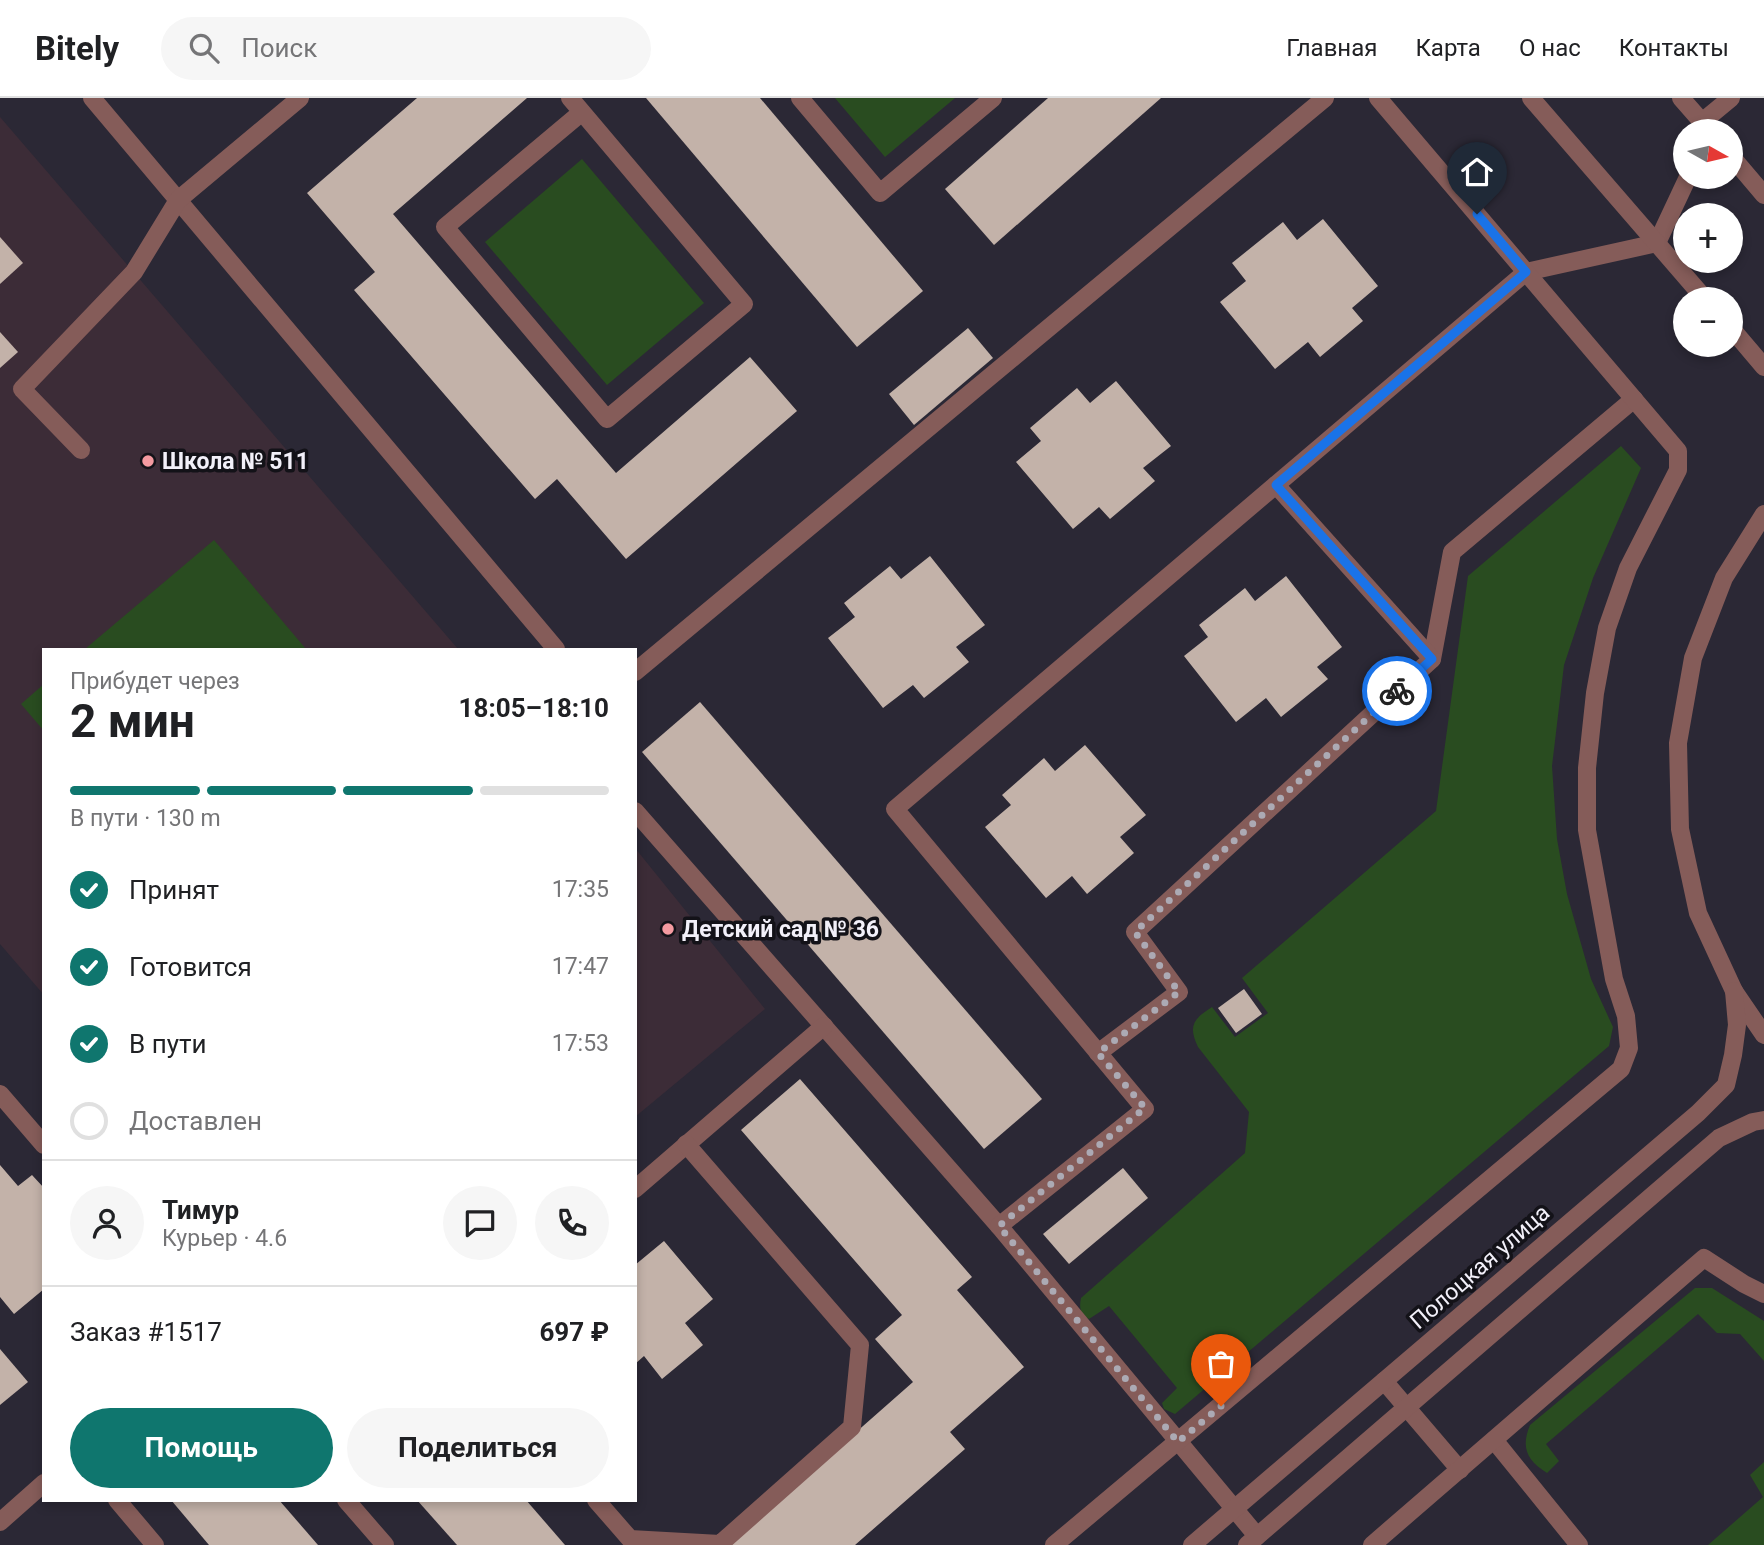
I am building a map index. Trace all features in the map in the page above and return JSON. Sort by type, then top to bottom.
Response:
[{"type":"street","points":[[92,98],[555,648]]},
{"type":"street","points":[[81,450],[22,389],[134,272],[178,200],[300,98]]},
{"type":"street","points":[[800,98],[880,193],[993,98]]},
{"type":"street","points":[[637,670],[1325,98]]},
{"type":"street","points":[[1054,1545],[1621,1069],[1629,1048],[1626,1016],[1614,979],[1587,830],[1587,768],[1595,693],[1607,628],[1628,568],[1678,470],[1678,451],[1378,98]]},
{"type":"street","points":[[1531,98],[1696,287]]},
{"type":"street","points":[[1681,98],[1697,119]]},
{"type":"street","points":[[1712,119],[1731,98]]},
{"type":"street","points":[[576,105],[744,304],[607,419],[445,227],[576,105]]},
{"type":"street","points":[[1743,170],[1764,195]]},
{"type":"street","points":[[1657,243],[1682,189]]},
{"type":"street","points":[[999,1226],[1145,1108],[895,809],[1526,272],[1657,243]]},
{"type":"street","points":[[1743,342],[1764,367]]},
{"type":"street","points":[[1098,1053],[1179,992],[1135,932],[1432,659],[1452,552],[1634,399]]},
{"type":"street","points":[[1276,485],[1432,659]]},
{"type":"street","points":[[1764,514],[1724,578],[1693,658],[1678,743],[1680,829],[1698,913],[1734,992],[1764,1035]]},
{"type":"street","points":[[637,813],[999,1226],[1235,1509],[1252,1540],[1719,1138],[1753,1122],[1764,1120]]},
{"type":"street","name":"Полоцкая улица","points":[[1192,1545],[1698,1113],[1726,1085],[1737,1025],[1734,992]]},
{"type":"street","points":[[637,1187],[824,1026]]},
{"type":"street","points":[[0,1094],[42,1143]]},
{"type":"street","points":[[598,1502],[630,1539],[720,1544],[852,1427],[860,1345],[686,1144]]},
{"type":"street","points":[[1373,1545],[1704,1258],[1764,1294]]},
{"type":"street","points":[[1384,1381],[1460,1470]]},
{"type":"street","points":[[1494,1440],[1579,1545]]},
{"type":"street","points":[[0,1522],[42,1485]]},
{"type":"street","points":[[119,1502],[155,1545]]},
{"type":"street","points":[[348,1502],[385,1545]]},
{"type":"shaded area","name":"Школа № 511","points":[[0,117],[457,648],[42,648],[42,993],[0,944]]},
{"type":"shaded area","name":"Детский сад № 36","points":[[637,850],[765,1009],[637,1115]]},
{"type":"green space","points":[[835,98],[955,98],[885,157]]},
{"type":"green space","points":[[582,159],[704,303],[607,385],[485,242]]},
{"type":"green space","points":[[1621,446],[1641,468],[1593,578],[1564,665],[1552,766],[1557,839],[1567,894],[1591,979],[1613,1027],[1609,1046],[1175,1414],[1164,1409],[1162,1403],[1177,1388],[1109,1306],[1089,1319],[1082,1313],[1080,1305],[1081,1298],[1245,1153],[1249,1112],[1198,1047],[1193,1034],[1194,1024],[1200,1015],[1212,1007],[1235,1037],[1268,1013],[1242,978],[1436,811],[1468,576]]},
{"type":"green space","points":[[214,540],[305,648],[86,648]]},
{"type":"green space","points":[[42,686],[42,729],[21,704]]},
{"type":"green space","points":[[1695,1288],[1712,1288],[1764,1321],[1764,1361],[1740,1334],[1717,1333],[1698,1314],[1546,1444],[1559,1461],[1547,1473],[1534,1463],[1526,1446],[1530,1425]]},
{"type":"green space","points":[[1764,1462],[1764,1545],[1708,1545],[1763,1497],[1750,1475]]},
{"type":"building","points":[[417,98],[527,98],[393,214],[616,473],[750,357],[797,411],[626,559],[557,479],[535,499],[354,290],[375,272],[307,193]]},
{"type":"building","points":[[646,98],[760,98],[923,291],[857,347]]},
{"type":"building","points":[[1048,98],[1161,98],[994,245],[945,189]]},
{"type":"building","points":[[1323,219],[1378,286],[1352,308],[1363,321],[1320,357],[1308,342],[1275,369],[1220,302],[1246,281],[1232,263],[1283,222],[1297,240]]},
{"type":"building","points":[[0,237],[23,263],[0,284]]},
{"type":"building","points":[[968,328],[993,358],[914,425],[889,394]]},
{"type":"building","points":[[0,332],[18,352],[0,368]]},
{"type":"building","points":[[1116,381],[1171,446],[1143,468],[1155,481],[1110,519],[1099,507],[1073,529],[1016,462],[1041,441],[1030,428],[1077,388],[1090,403]]},
{"type":"building","points":[[930,556],[985,625],[956,647],[969,662],[924,698],[913,685],[883,708],[828,638],[855,617],[844,603],[890,566],[901,579]]},
{"type":"building","points":[[1286,576],[1342,647],[1317,667],[1328,679],[1281,717],[1266,698],[1236,722],[1184,656],[1208,637],[1199,625],[1245,588],[1255,601]]},
{"type":"building","points":[[700,702],[1042,1099],[984,1149],[642,752]]},
{"type":"building","points":[[1085,745],[1146,815],[1120,837],[1134,853],[1087,894],[1072,876],[1046,898],[985,827],[1011,805],[1002,795],[1044,758],[1055,771]]},
{"type":"building","points":[[1244,989],[1262,1014],[1236,1033],[1218,1008]]},
{"type":"building","points":[[800,1079],[972,1277],[957,1290],[1024,1367],[950,1432],[965,1449],[855,1545],[728,1545],[913,1382],[875,1339],[902,1315],[741,1130]]},
{"type":"building","points":[[0,1165],[18,1186],[32,1175],[42,1186],[42,1291],[14,1314],[0,1297]]},
{"type":"building","points":[[1123,1168],[1148,1198],[1069,1264],[1043,1234]]},
{"type":"building","points":[[664,1241],[713,1299],[685,1323],[703,1345],[662,1379],[644,1356],[637,1362],[637,1263]]},
{"type":"building","points":[[0,1349],[28,1382],[0,1405]]},
{"type":"building","points":[[173,1502],[281,1502],[318,1545],[209,1545]]},
{"type":"building","points":[[419,1502],[528,1502],[565,1545],[457,1545]]},
{"type":"way so far","points":[[1221,1406],[1178,1442],[999,1226],[1145,1108],[1098,1053],[1179,992],[1135,932],[1397,691]]},
{"type":"place","name":"Школа № 511","points":[[148,461]]},
{"type":"place","name":"Детский сад № 36","points":[[668,929]]},
{"type":"route","points":[[1397,691],[1432,659],[1276,485],[1526,272],[1477,214]]}]
